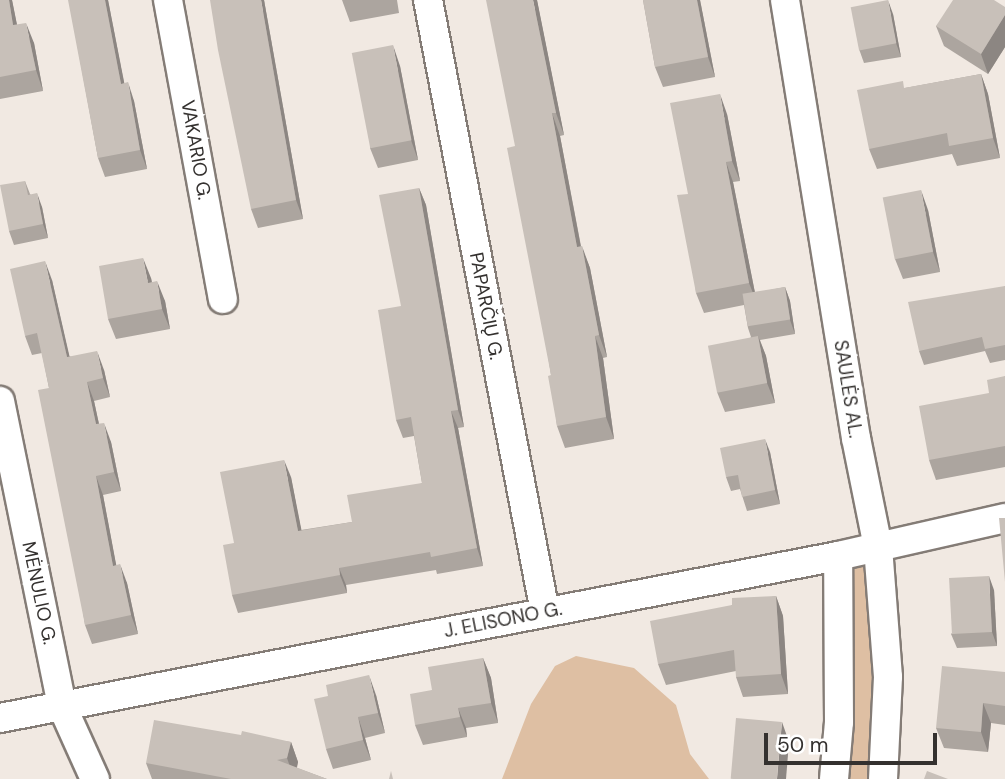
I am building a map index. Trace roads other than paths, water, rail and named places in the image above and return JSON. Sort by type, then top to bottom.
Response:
[{"type":"street","name":"VAKARIO G.","points":[[169,0],[223,299]]},
{"type":"street","name":"PAPARČIŲ G.","points":[[428,0],[545,612]]},
{"type":"street","name":"SAULĖS AL.","points":[[785,0],[856,438],[878,547],[888,677],[883,779]]},
{"type":"street","name":"MĖNULIO G.","points":[[0,401],[62,706],[96,779]]},
{"type":"street","name":"J. ELISONO G.","points":[[0,718],[838,556],[1005,518]]},
{"type":"street","points":[[834,779],[839,722],[838,556]]}]
